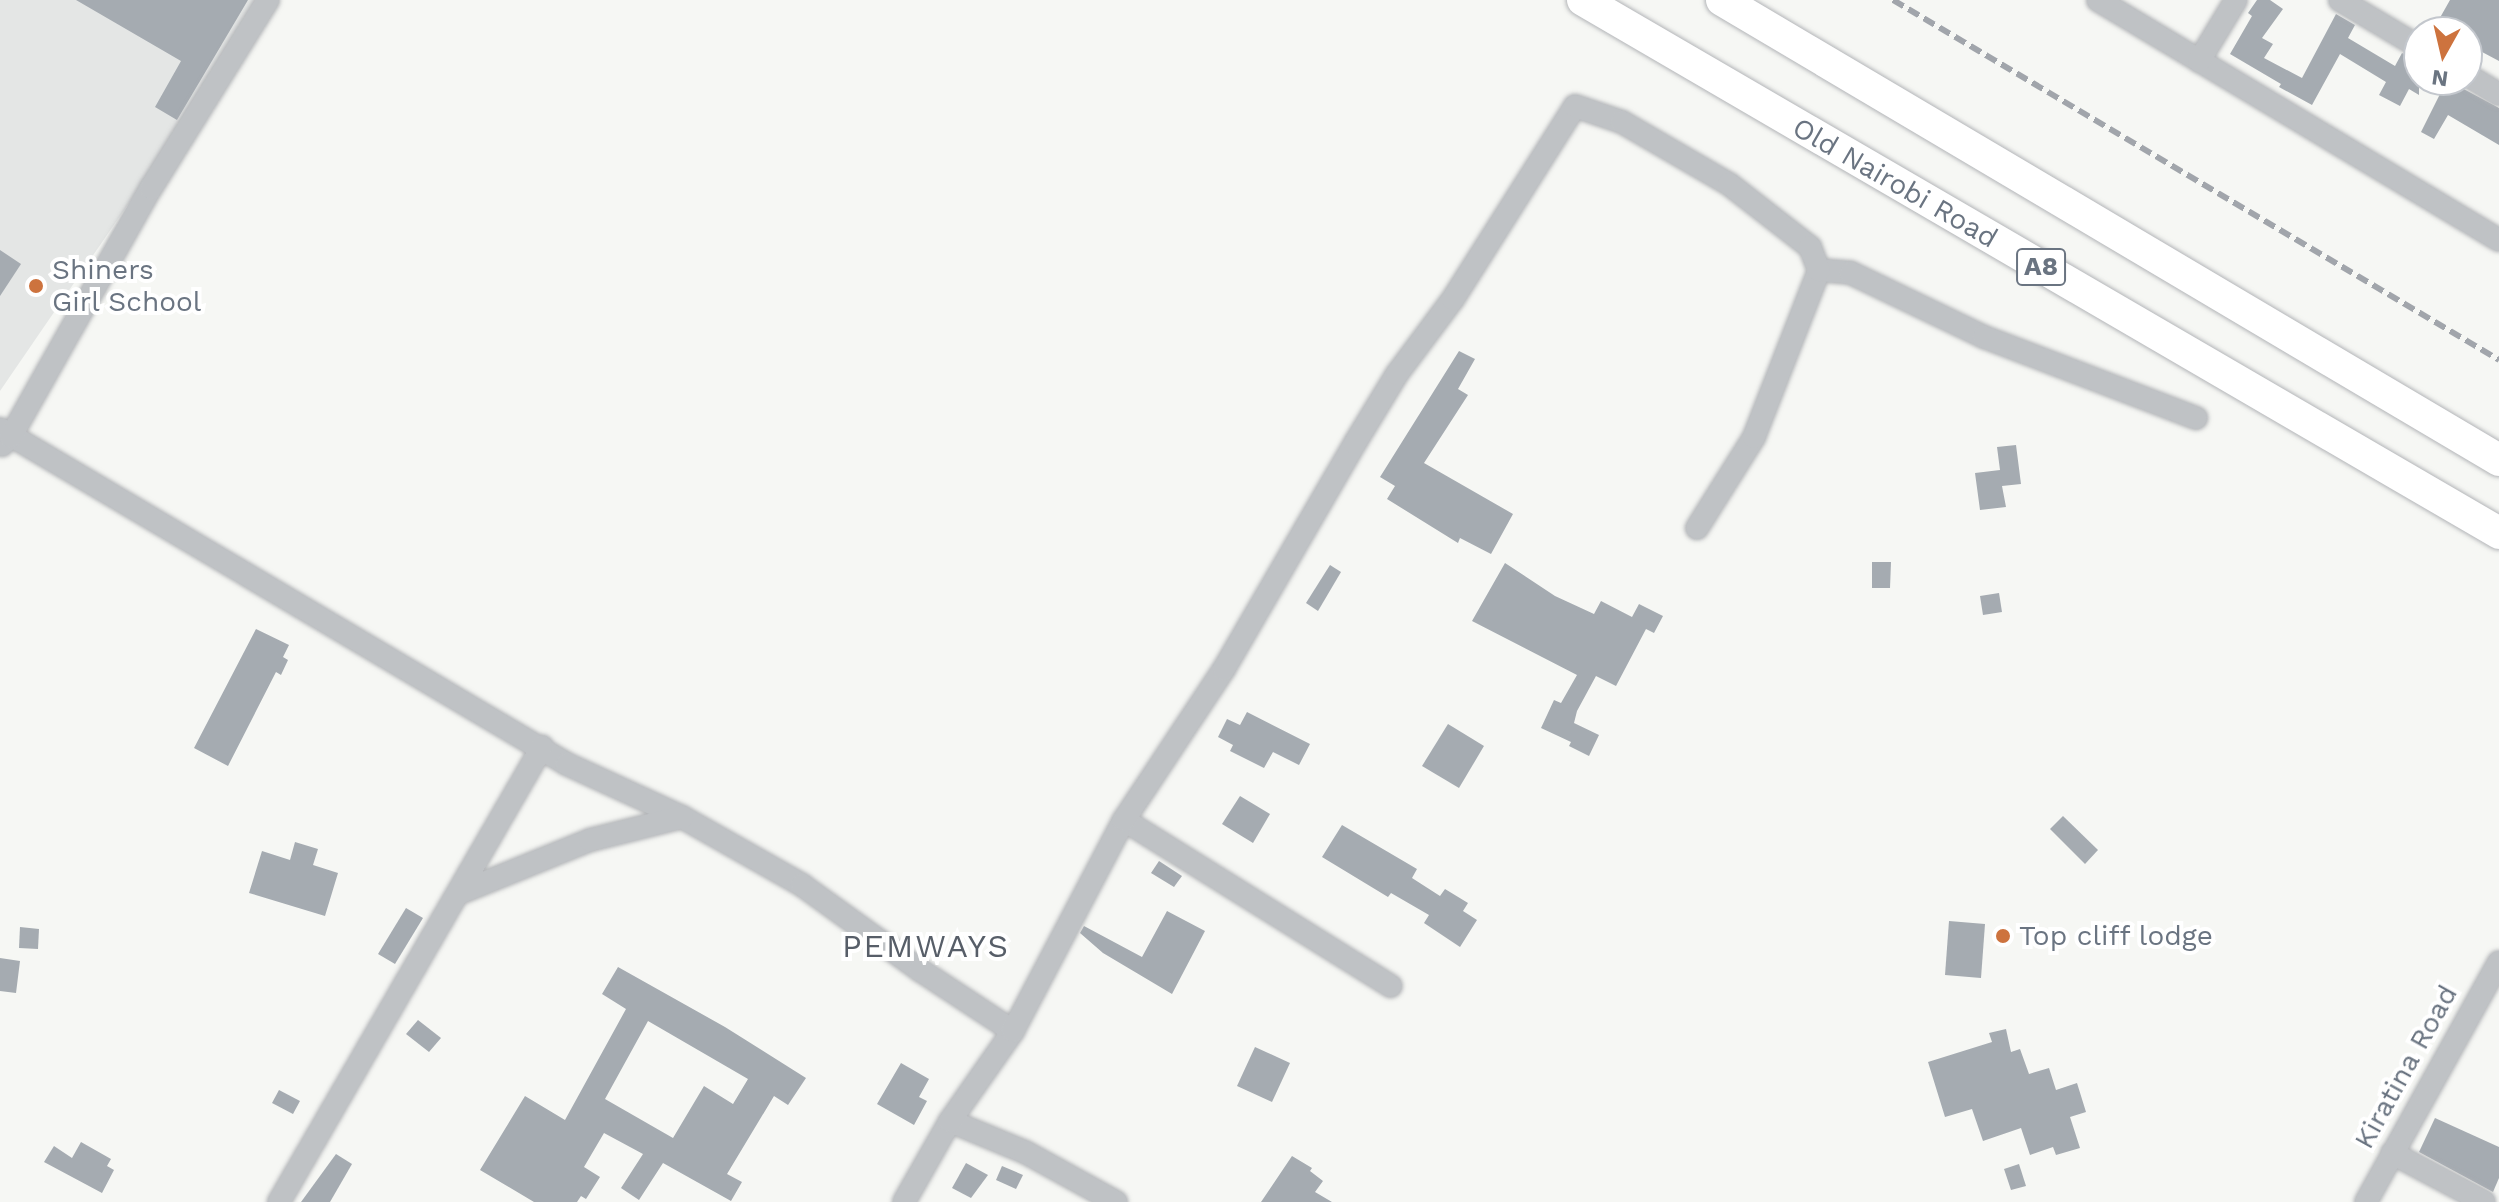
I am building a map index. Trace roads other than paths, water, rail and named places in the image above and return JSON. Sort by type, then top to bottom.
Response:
[{"type":"highway","name":"Old Nairobi Road","points":[[1583,0],[2499,533]]},
{"type":"highway","name":"A8","points":[[1722,0],[2499,460]]},
{"type":"street","points":[[268,0],[151,188],[4,437],[567,764],[682,817],[802,885],[1013,1031]]},
{"type":"street","points":[[2098,0],[2499,240]]},
{"type":"street","points":[[2199,61],[2236,0]]},
{"type":"street","points":[[2340,0],[2403,37]]},
{"type":"street","points":[[904,1202],[950,1121],[1013,1031],[1124,820],[1224,669],[1397,374],[1453,299],[1575,106],[1622,122],[1729,184],[1810,247],[1819,270],[1754,437],[1697,528]]},
{"type":"street","points":[[1819,270],[1851,273],[1984,337],[2196,418]]},
{"type":"street","points":[[279,1202],[542,747]]},
{"type":"street","points":[[457,894],[590,840],[682,817]]},
{"type":"street","points":[[1124,820],[1391,986]]},
{"type":"street","name":"Kiratina Road","points":[[2366,1202],[2499,962]]},
{"type":"street","points":[[950,1121],[1025,1152],[1116,1202]]},
{"type":"street","points":[[2392,1153],[2484,1202]]},
{"type":"railway","points":[[1893,0],[2499,360]]},
{"type":"place","name":"Shiners Girl School","points":[[36,286]]},
{"type":"place","name":"Top cliff lodge","points":[[2003,936]]},
{"type":"district","name":"PEMWAYS","points":[[926,946]]}]
